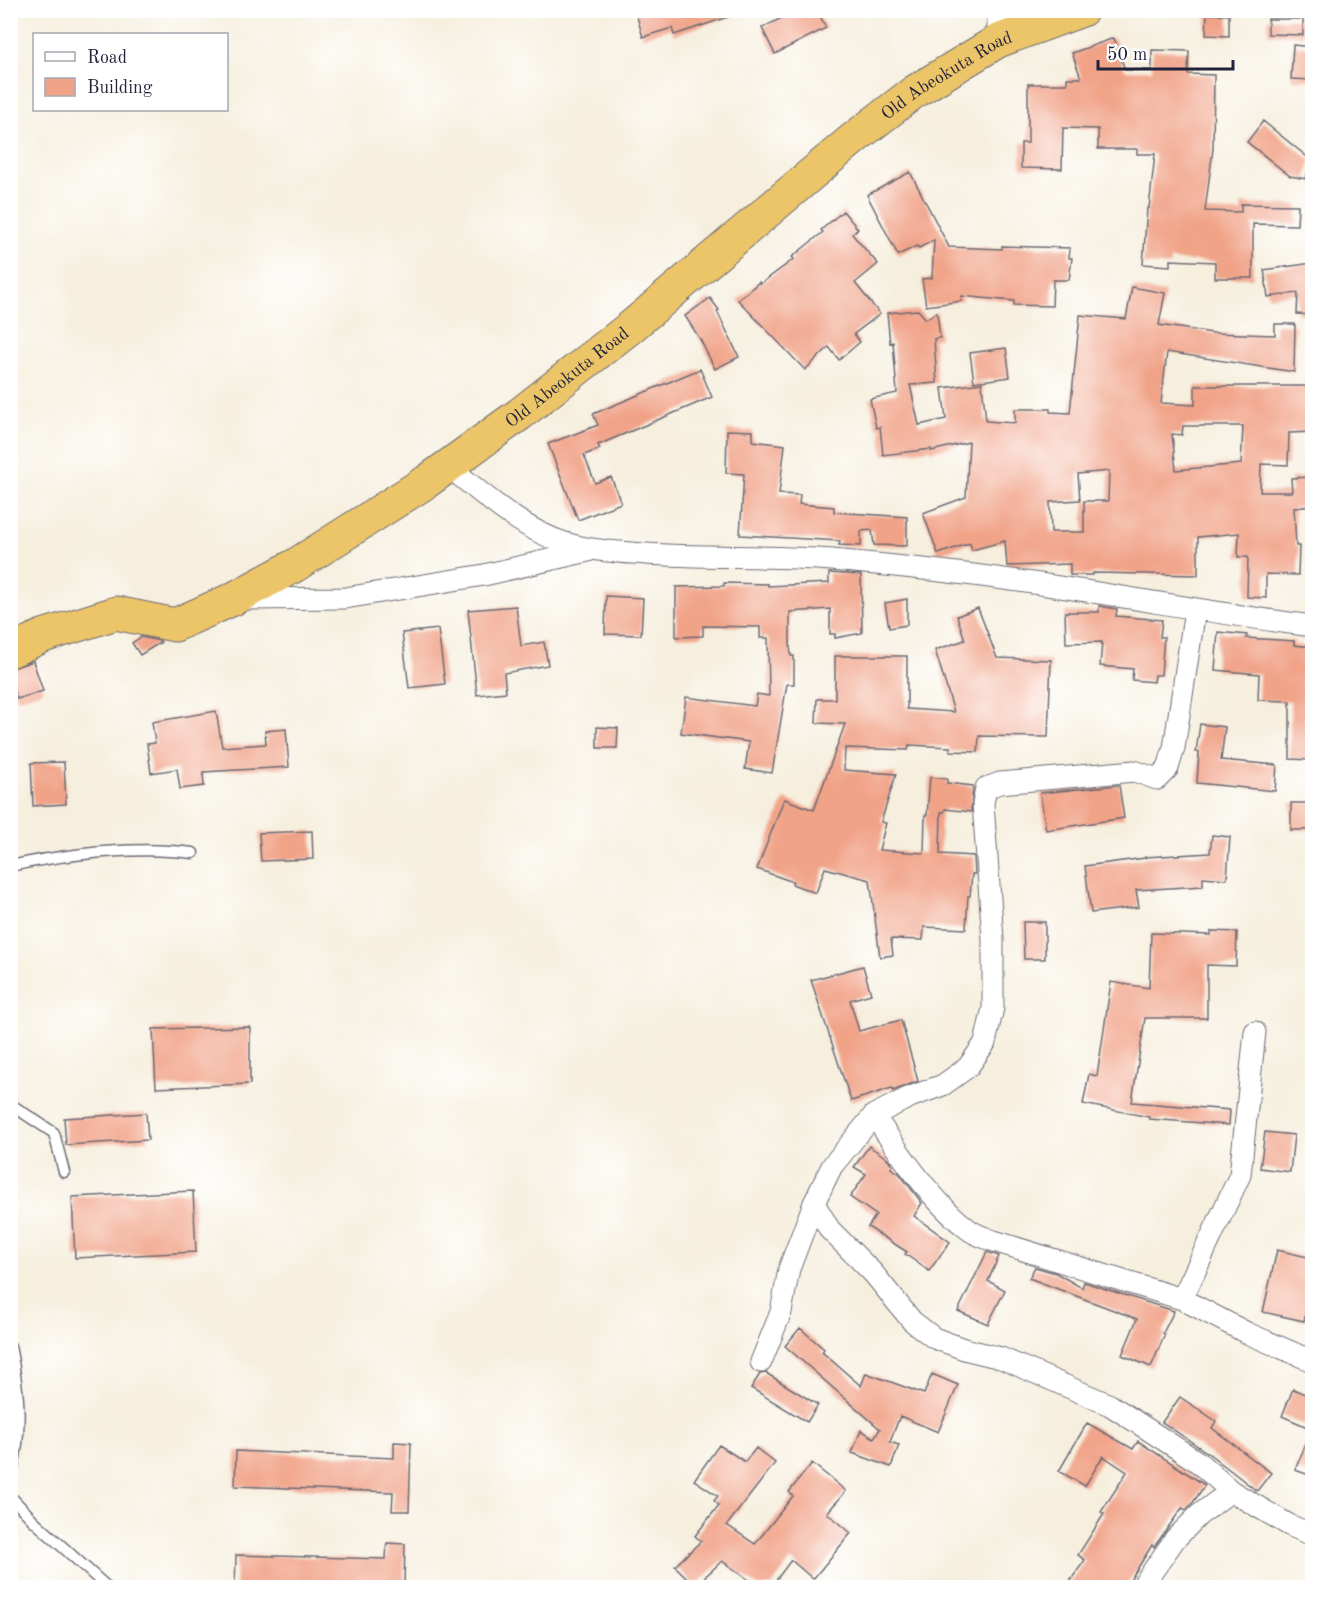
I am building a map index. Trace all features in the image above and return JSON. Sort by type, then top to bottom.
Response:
[{"type":"highway","name":"Old Abeokuta Road","points":[[10,651],[43,636],[116,613],[175,624],[233,599],[294,566],[363,524],[520,414],[632,326],[862,132],[998,26],[1082,10]]},
{"type":"street","points":[[448,466],[487,498],[533,530],[591,550],[694,557],[829,560],[932,570],[1312,626]]},
{"type":"street","points":[[233,599],[345,598],[484,575],[591,550]]},
{"type":"street","points":[[761,1362],[781,1312],[789,1269],[814,1203],[832,1166],[874,1115],[910,1097],[944,1085],[968,1067],[985,1042],[993,1008],[993,939],[983,804],[987,788],[1000,783],[1134,771],[1157,779],[1168,768],[1174,748],[1194,610]]},
{"type":"street","points":[[1182,1299],[1240,1175],[1255,1032]]},
{"type":"street","points":[[874,1115],[910,1168],[970,1231],[1005,1245],[1182,1299],[1246,1333],[1312,1361]]},
{"type":"street","points":[[814,1203],[830,1230],[873,1273],[912,1321],[934,1338],[964,1349],[1001,1358],[1110,1405],[1198,1462],[1231,1491],[1289,1525],[1312,1535]]},
{"type":"street","points":[[1141,1587],[1175,1539],[1198,1515],[1231,1491]]},
{"type":"lane","points":[[10,866],[47,858],[162,849],[193,853]]},
{"type":"lane","points":[[10,1104],[54,1133],[64,1172]]},
{"type":"lane","points":[[10,1346],[20,1415],[17,1454],[10,1480]]},
{"type":"lane","points":[[10,1496],[34,1521],[108,1587]]},
{"type":"building","points":[[635,10],[740,10],[740,13],[674,35],[672,28],[643,37]]},
{"type":"building","points":[[797,10],[817,10],[826,28],[775,54],[762,28]]},
{"type":"building","points":[[1207,14],[1229,15],[1229,36],[1206,35]]},
{"type":"building","points":[[1268,19],[1303,19],[1303,35],[1268,34]]},
{"type":"building","points":[[1114,38],[1125,70],[1152,70],[1152,50],[1189,51],[1188,74],[1214,75],[1213,149],[1205,211],[1241,212],[1241,204],[1298,205],[1297,225],[1253,224],[1253,278],[1215,278],[1215,262],[1170,260],[1170,266],[1143,264],[1147,208],[1149,208],[1155,154],[1137,154],[1137,149],[1098,149],[1098,129],[1063,128],[1062,169],[1021,168],[1021,143],[1028,143],[1028,84],[1067,84],[1067,78],[1081,78],[1072,53]]},
{"type":"building","points":[[1293,45],[1312,47],[1312,80],[1291,79]]},
{"type":"building","points":[[1263,121],[1311,160],[1306,179],[1290,176],[1247,142]]},
{"type":"building","points":[[910,172],[949,247],[1070,248],[1069,258],[1072,258],[1069,280],[1053,280],[1052,306],[1014,305],[1014,301],[961,296],[962,301],[926,306],[922,279],[932,278],[934,240],[898,255],[867,195]]},
{"type":"building","points":[[843,211],[858,229],[852,234],[878,264],[855,283],[880,314],[854,334],[860,342],[839,360],[829,347],[805,370],[738,300],[759,282],[760,284],[794,259],[792,257],[823,232],[821,230]]},
{"type":"building","points":[[1312,263],[1312,315],[1297,314],[1298,293],[1268,297],[1264,270]]},
{"type":"building","points":[[1132,287],[1165,293],[1159,325],[1213,333],[1275,335],[1275,324],[1295,324],[1294,372],[1167,352],[1161,403],[1195,405],[1195,386],[1312,386],[1312,432],[1289,433],[1288,465],[1261,464],[1260,492],[1292,492],[1291,478],[1312,477],[1312,506],[1294,508],[1296,546],[1299,546],[1298,575],[1266,574],[1266,598],[1247,597],[1248,557],[1238,557],[1239,533],[1198,537],[1198,575],[1093,573],[1093,575],[1070,575],[1070,564],[1007,566],[1005,541],[972,550],[970,543],[938,554],[923,513],[966,497],[969,442],[931,451],[931,449],[883,455],[880,427],[876,428],[870,399],[897,393],[893,342],[890,343],[887,313],[918,310],[926,319],[937,312],[940,338],[934,339],[937,383],[910,385],[919,425],[946,419],[942,388],[982,383],[986,421],[1015,423],[1015,409],[1050,409],[1050,412],[1070,413],[1080,315],[1126,319]],"holes":[[[1183,426],[1243,426],[1241,464],[1176,470],[1172,434],[1182,435]],[[1109,471],[1108,501],[1084,501],[1084,532],[1051,532],[1050,502],[1080,500],[1078,474]]]},
{"type":"building","points":[[710,298],[719,310],[717,311],[739,357],[715,369],[685,316]]},
{"type":"building","points":[[1006,348],[1010,377],[974,382],[970,353]]},
{"type":"building","points":[[700,369],[712,397],[598,445],[600,449],[584,455],[595,483],[611,477],[621,503],[578,520],[548,444],[598,425],[593,414]]},
{"type":"building","points":[[727,430],[753,431],[753,441],[785,445],[779,494],[800,495],[799,504],[834,507],[834,512],[907,517],[907,546],[874,545],[872,530],[861,531],[861,546],[839,545],[840,541],[740,535],[744,474],[726,473]]},
{"type":"building","points":[[829,573],[861,575],[862,633],[835,638],[835,634],[830,634],[830,609],[790,612],[790,646],[791,656],[794,656],[794,684],[787,684],[772,773],[745,769],[749,742],[681,733],[686,697],[755,706],[757,694],[769,696],[768,638],[760,638],[760,627],[703,626],[703,636],[676,637],[676,587],[724,586],[724,583],[768,584],[768,586],[829,583]]},
{"type":"building","points":[[606,596],[643,598],[641,635],[605,634]]},
{"type":"building","points":[[907,599],[907,625],[889,628],[885,603]]},
{"type":"building","points":[[516,606],[521,646],[544,642],[548,665],[504,673],[506,692],[477,695],[468,610]]},
{"type":"building","points":[[1099,606],[1117,609],[1116,616],[1162,620],[1160,637],[1164,637],[1161,675],[1155,675],[1154,682],[1132,680],[1133,669],[1100,666],[1102,642],[1066,643],[1065,612],[1099,612]]},
{"type":"building","points":[[978,608],[997,658],[1051,660],[1048,737],[979,736],[978,752],[950,751],[950,747],[909,745],[908,750],[845,748],[844,770],[896,774],[881,822],[886,823],[879,850],[924,853],[925,815],[927,815],[930,777],[947,779],[947,783],[973,786],[971,812],[945,809],[941,812],[940,854],[974,856],[975,874],[972,874],[970,896],[968,896],[966,929],[924,927],[923,940],[891,939],[893,955],[880,957],[870,880],[825,868],[816,893],[757,869],[784,799],[814,810],[845,724],[816,723],[817,699],[835,699],[835,656],[907,656],[907,709],[954,712],[935,650],[965,640],[957,616]]},
{"type":"building","points":[[438,629],[445,684],[409,688],[402,633]]},
{"type":"building","points":[[1218,632],[1247,635],[1246,638],[1294,641],[1294,645],[1312,647],[1312,760],[1290,759],[1290,701],[1258,700],[1259,674],[1215,670]]},
{"type":"building","points":[[141,637],[161,642],[140,655],[132,643]]},
{"type":"building","points":[[33,661],[43,691],[17,699],[10,679],[10,669]]},
{"type":"building","points":[[216,711],[222,747],[266,744],[265,731],[286,729],[289,767],[203,772],[204,786],[180,789],[177,769],[151,773],[147,744],[155,743],[152,722]]},
{"type":"building","points":[[1200,724],[1225,727],[1221,760],[1277,765],[1275,791],[1197,783],[1199,752],[1196,752]]},
{"type":"building","points":[[597,727],[618,728],[617,748],[597,748]]},
{"type":"building","points":[[64,762],[66,804],[33,806],[31,763]]},
{"type":"building","points":[[1119,785],[1124,818],[1046,830],[1040,793]]},
{"type":"building","points":[[1291,803],[1312,803],[1312,830],[1291,830]]},
{"type":"building","points":[[312,831],[313,859],[261,861],[259,833]]},
{"type":"building","points":[[1212,835],[1230,837],[1227,879],[1203,877],[1203,886],[1136,890],[1139,907],[1091,913],[1085,866],[1145,857],[1210,853]]},
{"type":"building","points":[[1023,922],[1045,922],[1045,959],[1024,959]]},
{"type":"building","points":[[1211,931],[1237,932],[1236,966],[1207,965],[1207,1018],[1145,1018],[1132,1102],[1230,1110],[1229,1125],[1149,1119],[1149,1117],[1083,1104],[1089,1074],[1097,1076],[1111,982],[1149,988],[1151,933],[1211,935]]},
{"type":"building","points":[[863,966],[871,994],[850,1000],[859,1031],[901,1020],[918,1081],[893,1091],[892,1088],[851,1101],[811,980]]},
{"type":"building","points":[[250,1027],[250,1084],[156,1088],[153,1029]]},
{"type":"building","points":[[146,1113],[148,1140],[66,1145],[64,1118]]},
{"type":"building","points":[[1265,1132],[1294,1135],[1290,1172],[1260,1168]]},
{"type":"building","points":[[869,1146],[888,1159],[893,1166],[891,1168],[899,1173],[922,1203],[914,1216],[950,1242],[929,1271],[905,1254],[907,1252],[868,1227],[876,1215],[850,1197],[866,1174],[854,1167]]},
{"type":"building","points":[[193,1191],[196,1252],[75,1258],[72,1197]]},
{"type":"building","points":[[1277,1250],[1312,1258],[1312,1286],[1304,1321],[1263,1312]]},
{"type":"building","points":[[987,1252],[999,1256],[988,1281],[1005,1290],[988,1324],[958,1311]]},
{"type":"building","points":[[1035,1267],[1056,1273],[1082,1288],[1084,1282],[1174,1311],[1163,1333],[1165,1334],[1151,1367],[1122,1355],[1137,1319],[1029,1278]]},
{"type":"building","points":[[800,1328],[824,1349],[822,1352],[861,1386],[866,1373],[924,1394],[932,1374],[958,1385],[938,1432],[900,1416],[890,1442],[899,1445],[891,1467],[852,1453],[861,1430],[874,1438],[880,1429],[785,1346]]},
{"type":"building","points":[[766,1373],[818,1405],[807,1422],[751,1388],[760,1374]]},
{"type":"building","points":[[1293,1389],[1312,1397],[1312,1429],[1282,1416]]},
{"type":"building","points":[[1180,1397],[1216,1421],[1212,1428],[1271,1473],[1257,1491],[1208,1453],[1162,1422]]},
{"type":"building","points":[[1087,1423],[1133,1449],[1138,1441],[1205,1485],[1192,1504],[1186,1510],[1182,1508],[1154,1547],[1152,1545],[1126,1587],[1066,1587],[1085,1560],[1078,1555],[1104,1514],[1101,1512],[1127,1472],[1103,1456],[1085,1486],[1059,1471]]},
{"type":"building","points":[[1312,1429],[1312,1476],[1295,1470]]},
{"type":"building","points":[[394,1442],[411,1443],[409,1511],[392,1511],[393,1492],[235,1486],[236,1451],[394,1458]]},
{"type":"building","points":[[719,1445],[745,1462],[756,1448],[775,1463],[727,1525],[755,1544],[793,1496],[789,1492],[812,1463],[846,1491],[827,1513],[851,1533],[813,1579],[791,1560],[771,1587],[759,1587],[722,1561],[695,1586],[675,1566],[701,1541],[695,1536],[719,1505],[714,1501],[718,1496],[694,1480]]},
{"type":"building","points":[[387,1543],[405,1544],[404,1587],[235,1587],[236,1555],[386,1559]]}]
